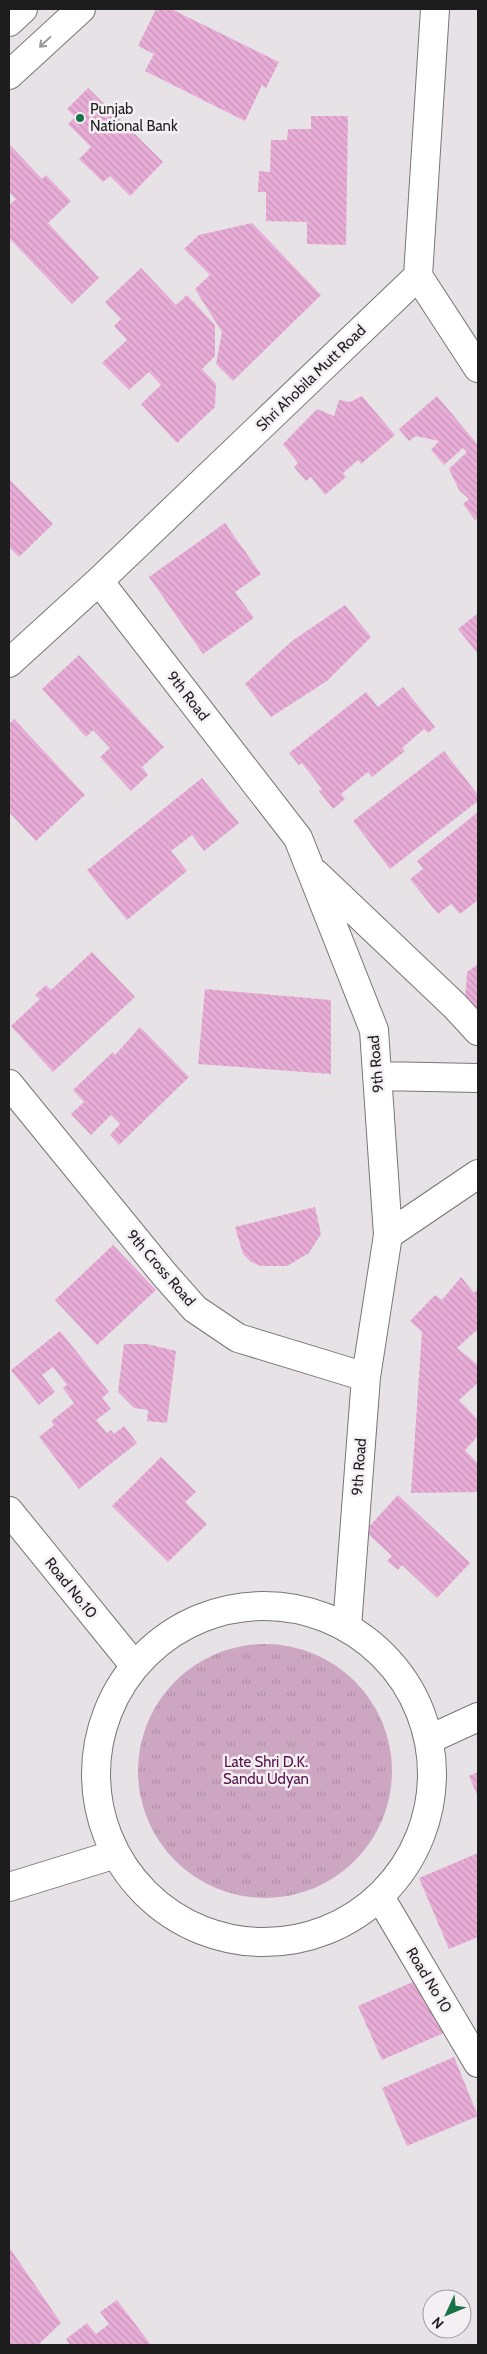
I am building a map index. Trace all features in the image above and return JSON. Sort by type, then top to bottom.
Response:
[{"type":"street","points":[[9,22],[23,9]]},
{"type":"street","points":[[9,75],[81,9]]},
{"type":"street","points":[[435,9],[418,276],[478,368]]},
{"type":"street","name":"Shri Ahobila Mutt Road","points":[[9,663],[100,581],[418,276]]},
{"type":"street","name":"9th Road","points":[[100,581],[298,838],[374,1030],[388,1235],[366,1377],[347,1627]]},
{"type":"street","points":[[311,869],[455,1006],[478,1031]]},
{"type":"street","points":[[376,1076],[478,1078]]},
{"type":"street","name":"9th Cross Road","points":[[9,1084],[164,1274],[195,1309],[238,1338],[366,1377]]},
{"type":"street","points":[[388,1235],[478,1174]]},
{"type":"street","name":"Road No.10","points":[[9,1511],[134,1664]]},
{"type":"street","points":[[234,1607],[292,1607],[347,1627],[385,1656],[391,1664],[413,1695],[430,1740],[433,1787],[425,1828],[407,1865],[380,1897],[338,1926],[289,1941],[237,1941],[188,1924],[146,1894],[116,1854],[99,1807],[96,1756],[108,1707],[134,1664],[179,1627],[234,1607]]},
{"type":"street","points":[[430,1740],[478,1717]]},
{"type":"street","points":[[9,1887],[116,1854]]},
{"type":"street","name":"Road No 10","points":[[380,1897],[478,2063]]},
{"type":"green space","name":"Late Shri D.K. Sandu Udyan","points":[[265,1644],[290,1647],[314,1654],[325,1659],[355,1681],[377,1711],[382,1722],[389,1746],[392,1771],[389,1796],[382,1820],[377,1831],[355,1861],[325,1883],[314,1888],[290,1895],[265,1898],[240,1895],[216,1888],[205,1883],[175,1861],[153,1831],[148,1820],[141,1796],[138,1771],[141,1746],[148,1722],[153,1711],[175,1681],[205,1659],[216,1654],[240,1647]]},
{"type":"building","points":[[156,9],[171,9],[279,62],[266,88],[262,85],[245,121],[145,71],[154,54],[138,46]]},
{"type":"building","points":[[88,88],[163,162],[130,196],[110,176],[103,182],[79,159],[91,147],[68,124],[75,117],[67,109]]},
{"type":"building","points":[[311,116],[348,116],[346,245],[307,244],[307,222],[266,221],[266,192],[258,192],[259,171],[270,172],[271,140],[287,140],[288,129],[311,129]]},
{"type":"building","points":[[9,144],[42,179],[46,175],[71,201],[48,223],[99,278],[72,304],[9,238],[9,205],[16,199],[9,192]]},
{"type":"building","points":[[252,223],[321,295],[233,381],[216,364],[222,332],[195,289],[210,275],[184,249],[199,235]]},
{"type":"building","points":[[141,268],[176,305],[187,295],[215,325],[215,356],[202,369],[216,384],[215,407],[177,443],[141,404],[161,385],[149,372],[129,390],[102,363],[127,340],[114,326],[121,319],[105,302]]},
{"type":"building","points":[[362,396],[395,435],[361,464],[358,460],[343,473],[346,477],[325,495],[311,477],[306,481],[294,467],[298,463],[283,444],[317,409],[334,416],[339,400],[350,402]]},
{"type":"building","points":[[437,396],[478,445],[478,517],[475,520],[463,504],[469,499],[459,490],[449,469],[467,452],[463,448],[444,465],[431,450],[439,441],[416,436],[409,441],[399,429]]},
{"type":"building","points":[[9,479],[53,524],[19,557],[9,547]]},
{"type":"building","points":[[225,523],[261,574],[235,592],[254,618],[203,654],[149,577]]},
{"type":"building","points":[[345,605],[371,637],[327,681],[271,717],[245,684],[292,641]]},
{"type":"building","points":[[478,613],[478,654],[458,629]]},
{"type":"building","points":[[79,655],[164,747],[142,767],[148,775],[131,791],[100,757],[110,748],[93,730],[86,737],[42,689]]},
{"type":"building","points":[[403,687],[435,727],[428,733],[424,729],[402,748],[405,751],[372,777],[368,772],[341,794],[345,799],[333,809],[319,791],[322,789],[302,763],[299,765],[289,753],[366,692],[378,707]]},
{"type":"building","points":[[14,719],[85,795],[36,841],[9,812],[9,724]]},
{"type":"building","points":[[444,751],[478,795],[478,801],[390,869],[353,821]]},
{"type":"building","points":[[202,778],[239,823],[204,851],[192,835],[171,851],[187,871],[127,920],[87,870]]},
{"type":"building","points":[[478,812],[478,900],[460,914],[451,904],[438,914],[410,879],[423,869],[417,861]]},
{"type":"building","points":[[92,952],[135,997],[53,1072],[11,1026],[40,999],[35,995],[46,985],[51,990]]},
{"type":"building","points":[[478,964],[478,1016],[465,1002],[467,972]]},
{"type":"building","points":[[205,989],[331,1000],[331,1074],[198,1064]]},
{"type":"building","points":[[140,1027],[189,1077],[119,1145],[110,1135],[120,1124],[111,1115],[91,1135],[71,1114],[84,1102],[73,1090],[113,1052],[115,1055]]},
{"type":"building","points":[[315,1207],[321,1234],[309,1253],[287,1266],[261,1266],[251,1262],[243,1254],[235,1227]]},
{"type":"building","points":[[113,1245],[156,1290],[97,1345],[55,1300]]},
{"type":"building","points":[[461,1277],[474,1293],[478,1289],[478,1329],[457,1348],[478,1365],[478,1383],[459,1400],[478,1420],[478,1436],[465,1450],[478,1464],[478,1492],[411,1493],[422,1332],[410,1321],[435,1295],[442,1300]]},
{"type":"building","points":[[60,1331],[109,1392],[102,1398],[111,1409],[96,1420],[107,1433],[111,1430],[114,1434],[124,1426],[137,1443],[79,1489],[39,1437],[54,1425],[51,1421],[74,1403],[63,1388],[67,1385],[53,1367],[42,1375],[55,1392],[39,1405],[11,1370]]},
{"type":"building","points":[[124,1344],[147,1344],[176,1351],[167,1423],[147,1421],[148,1410],[134,1408],[118,1392]]},
{"type":"building","points":[[161,1457],[196,1492],[185,1502],[207,1524],[168,1562],[112,1506]]},
{"type":"building","points":[[398,1495],[470,1563],[437,1598],[402,1565],[398,1570],[387,1561],[392,1556],[365,1531]]},
{"type":"building","points":[[478,1772],[478,1797],[469,1776]]},
{"type":"building","points":[[478,1853],[478,1937],[449,1949],[419,1878]]},
{"type":"building","points":[[422,1978],[446,2032],[382,2060],[358,2006]]},
{"type":"building","points":[[454,2057],[478,2116],[407,2146],[382,2088]]},
{"type":"building","points":[[9,2247],[61,2323],[38,2345],[9,2345]]},
{"type":"building","points":[[117,2300],[151,2345],[70,2345],[66,2339],[87,2323],[96,2334],[109,2324],[100,2312]]},
{"type":"place","name":"Punjab National Bank","points":[[80,118]]}]
